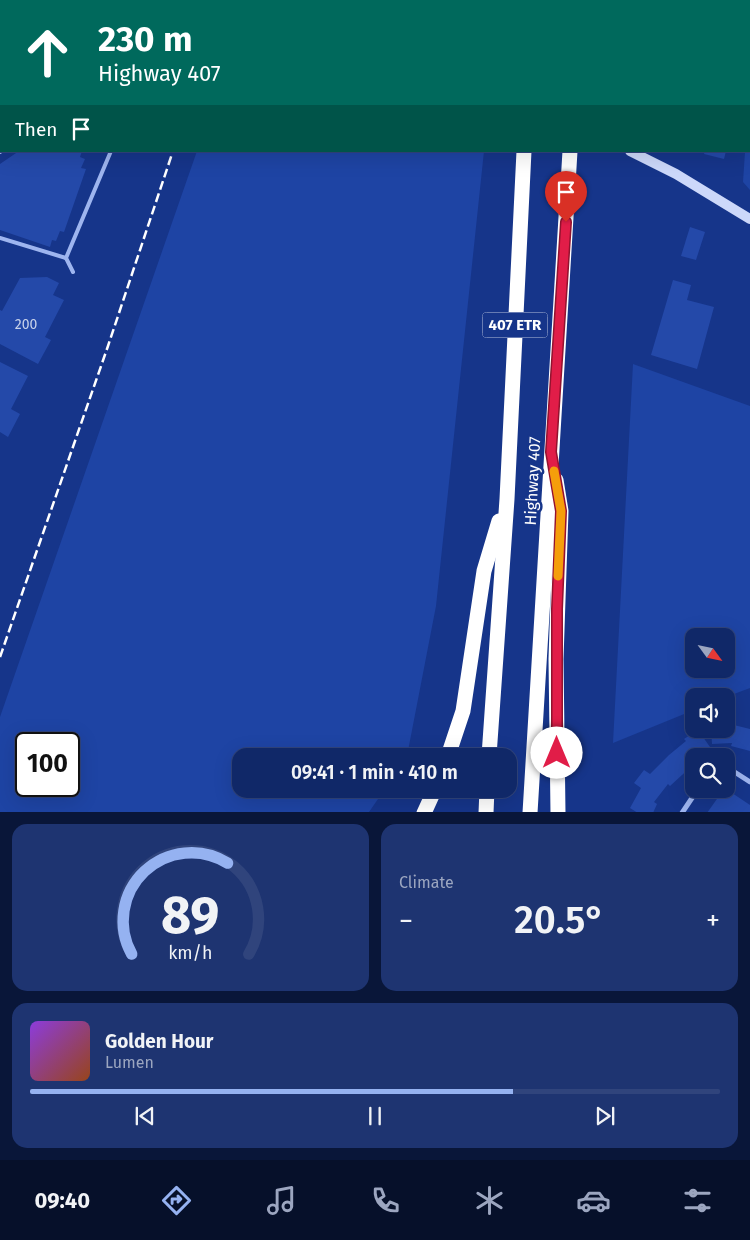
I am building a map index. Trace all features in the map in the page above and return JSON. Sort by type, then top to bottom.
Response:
[{"type":"highway","name":"Highway 407","points":[[491,748],[507,498],[524,152]]},
{"type":"highway","name":"Highway 407","points":[[530,812],[570,152]]},
{"type":"highway","points":[[551,452],[561,511],[556,658],[558,812]]},
{"type":"highway","points":[[451,748],[463,711],[484,570],[507,498]]},
{"type":"highway","points":[[424,812],[431,798]]},
{"type":"highway","points":[[486,812],[487,798]]},
{"type":"main road","points":[[633,152],[676,174],[750,219]]},
{"type":"street","points":[[735,771],[750,782]]},
{"type":"street","points":[[682,812],[692,798]]},
{"type":"lane","points":[[66,258],[111,152]]},
{"type":"lane","points":[[0,238],[66,258],[73,272]]},
{"type":"shaded area","points":[[197,152],[484,152],[436,606],[409,748],[232,748],[232,798],[379,798],[369,812],[0,812],[0,717]]},
{"type":"shaded area","points":[[745,152],[750,152],[750,190],[743,182]]},
{"type":"shaded area","points":[[633,364],[750,406],[750,688],[735,694],[735,688],[685,688],[685,714],[613,743]]},
{"type":"building","points":[[18,152],[82,152],[80,157],[85,159],[81,168],[86,169],[64,232],[60,231],[56,241],[52,240],[50,247],[0,230],[0,164]]},
{"type":"building","points":[[705,152],[726,152],[724,159],[704,154]]},
{"type":"building","points":[[690,227],[705,232],[696,260],[681,256]]},
{"type":"building","points":[[47,277],[59,283],[53,295],[64,300],[45,337],[51,340],[38,364],[0,344],[0,310],[2,311],[20,278]]},
{"type":"building","points":[[673,280],[691,285],[687,300],[714,307],[697,369],[651,355]]},
{"type":"building","points":[[0,362],[28,376],[11,409],[20,414],[8,437],[0,432]]},
{"type":"building","points":[[735,725],[750,729],[750,751],[731,746],[732,743],[712,744],[712,738],[735,738]]},
{"type":"building","points":[[686,738],[704,738],[710,747],[685,748],[685,772],[670,786],[668,784],[654,802],[657,804],[653,812],[636,812],[630,808],[641,788],[634,783],[644,770],[650,774],[686,741],[684,739]]},
{"type":"building","points":[[735,795],[750,805],[750,812],[708,812],[718,798],[735,798]]},
{"type":"railway","points":[[0,657],[108,346],[173,152]]},
{"type":"slow traffic","points":[[554,471],[561,511],[558,576]]},
{"type":"route","points":[[557,753],[556,658],[561,511],[551,452],[566,222]]}]
